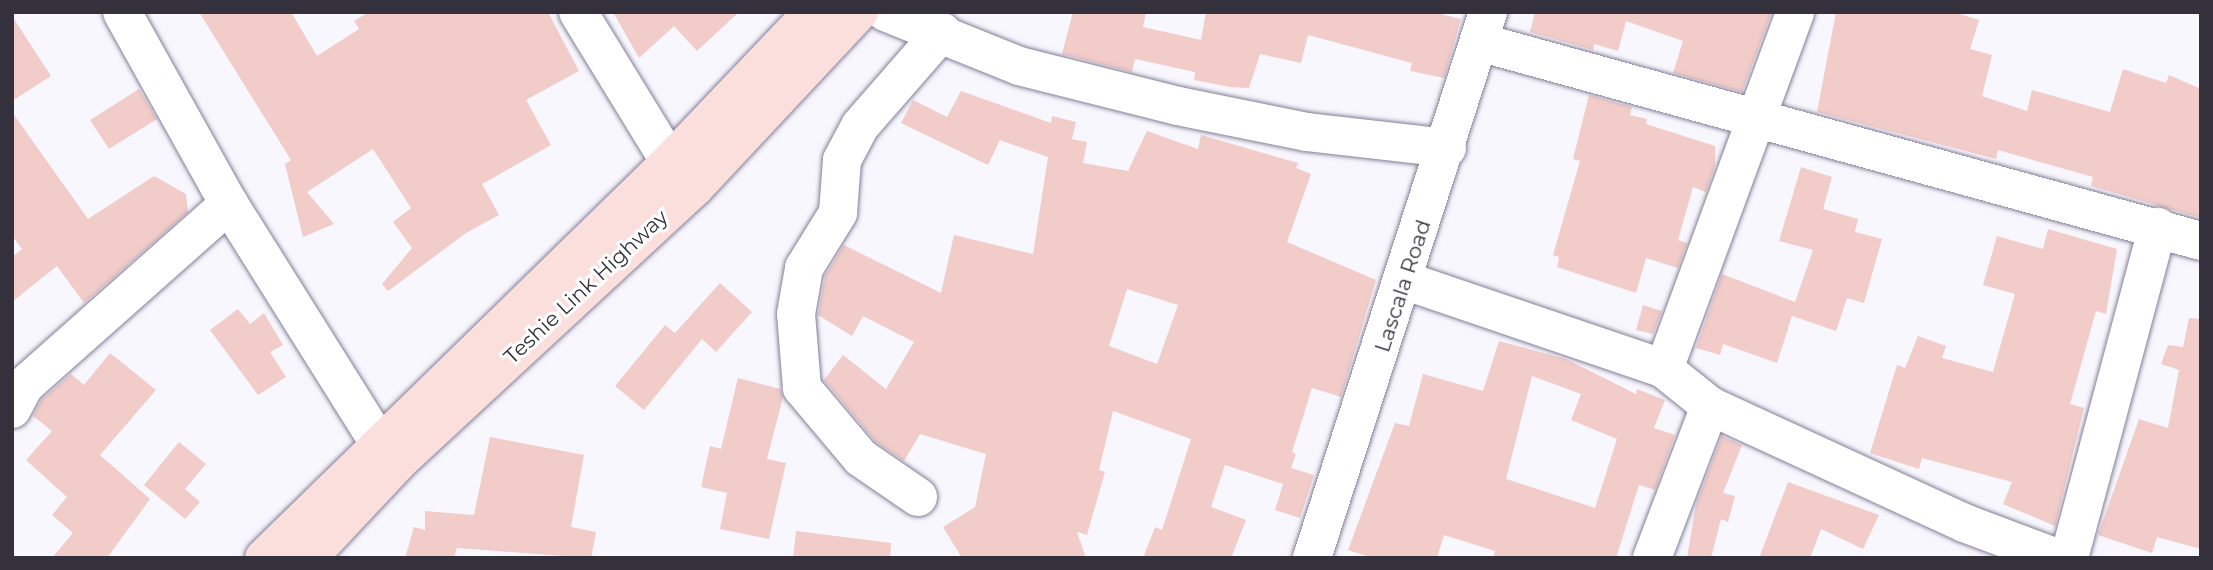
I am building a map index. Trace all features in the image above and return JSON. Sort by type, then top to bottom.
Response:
[{"type":"main road","name":"Teshie Link Highway","points":[[264,558],[670,162],[813,12]]},
{"type":"main road","name":"Teshie Link Highway","points":[[308,558],[398,463],[695,187],[859,12]]},
{"type":"street","points":[[122,12],[229,204],[379,443]]},
{"type":"street","points":[[578,12],[670,162]]},
{"type":"street","points":[[885,12],[1020,66],[1178,106],[1307,132],[1447,148]]},
{"type":"street","points":[[1664,369],[1752,119],[1795,12]]},
{"type":"street","points":[[1483,27],[1752,119],[2158,227],[2201,242]]},
{"type":"street","name":"Lascala Road","points":[[1312,558],[1406,281],[1483,27]]},
{"type":"street","points":[[918,497],[861,458],[802,388],[796,314],[804,268],[838,213],[842,160],[860,126],[942,33]]},
{"type":"street","points":[[12,410],[25,385],[229,204]]},
{"type":"street","points":[[2069,558],[2158,227]]},
{"type":"street","points":[[1406,281],[1664,369],[1710,406],[1964,523],[2057,558]]},
{"type":"street","points":[[1652,558],[1710,406]]},
{"type":"building","points":[[199,12],[291,12],[317,56],[359,29],[354,21],[369,12],[548,12],[579,71],[526,100],[551,145],[482,184],[499,215],[466,233],[388,291],[382,284],[412,248],[393,222],[411,208],[373,149],[307,192],[334,224],[303,237],[285,164],[291,160]]},
{"type":"building","points":[[613,12],[739,12],[697,51],[674,26],[639,58]]},
{"type":"building","points":[[1073,12],[1146,12],[1143,27],[1201,40],[1206,12],[1432,12],[1461,19],[1444,78],[1410,71],[1412,63],[1308,35],[1301,63],[1260,54],[1249,88],[1194,80],[1195,72],[1135,59],[1132,72],[1062,54]]},
{"type":"building","points":[[1535,12],[1772,12],[1742,92],[1673,73],[1683,41],[1626,21],[1618,51],[1594,44],[1593,50],[1530,32]]},
{"type":"building","points":[[1836,12],[1954,12],[1979,20],[1970,49],[1992,55],[1982,96],[2027,111],[2032,90],[2110,112],[2123,69],[2166,83],[2169,75],[2201,89],[2201,218],[2091,186],[2093,177],[1998,150],[1996,159],[1817,112]]},
{"type":"building","points":[[12,16],[51,76],[12,101]]},
{"type":"building","points":[[139,89],[157,119],[109,149],[90,120]]},
{"type":"building","points":[[961,91],[1051,123],[1052,116],[1076,122],[1072,139],[1087,142],[1083,163],[1128,171],[1147,131],[1198,149],[1201,135],[1298,163],[1296,168],[1311,174],[1287,242],[1376,280],[1341,397],[1312,388],[1292,452],[1296,454],[1291,468],[1314,475],[1300,518],[1275,510],[1283,484],[1225,465],[1211,507],[1246,520],[1231,558],[1143,558],[1155,527],[1162,530],[1191,439],[1113,411],[1099,470],[1105,472],[1087,535],[1077,532],[1086,558],[962,558],[943,527],[975,507],[986,454],[920,434],[904,461],[876,442],[824,380],[843,355],[886,389],[914,342],[863,316],[852,336],[818,315],[825,276],[844,245],[941,293],[954,235],[1033,254],[1048,157],[1000,140],[988,165],[901,123],[913,100],[947,117]],"holes":[[[1127,289],[1178,305],[1157,364],[1109,346]]]},
{"type":"building","points":[[1589,95],[1632,107],[1630,115],[1647,119],[1646,124],[1715,146],[1715,166],[1706,192],[1693,187],[1678,240],[1687,243],[1678,268],[1646,258],[1636,293],[1557,267],[1559,257],[1553,255],[1580,161],[1573,159]]},
{"type":"building","points":[[12,112],[88,219],[154,176],[186,194],[188,212],[84,303],[57,266],[12,302],[12,257],[22,249],[12,236]]},
{"type":"building","points":[[1801,167],[1832,177],[1823,209],[1858,219],[1855,232],[1882,239],[1864,303],[1847,298],[1836,331],[1792,316],[1777,363],[1723,344],[1720,355],[1696,348],[1722,274],[1795,302],[1813,250],[1779,241]]},
{"type":"building","points":[[2048,229],[2117,249],[2106,314],[2096,311],[2070,404],[2084,408],[2055,526],[2003,504],[2012,482],[1922,458],[1919,469],[1870,453],[1897,365],[1905,368],[1918,336],[1946,346],[1942,358],[1993,372],[2015,294],[1983,285],[1997,236],[2043,249]]},
{"type":"building","points":[[720,283],[752,312],[716,352],[702,339],[644,410],[615,386],[665,325],[675,333]]},
{"type":"building","points":[[1643,305],[1662,311],[1653,334],[1636,330]]},
{"type":"building","points":[[238,309],[250,324],[264,313],[283,345],[270,352],[286,377],[258,395],[210,330]]},
{"type":"building","points":[[2189,318],[2201,319],[2201,549],[2157,537],[2152,553],[2098,535],[2139,419],[2168,428],[2179,370],[2161,364],[2168,345],[2183,347]]},
{"type":"building","points":[[1499,341],[1566,359],[1636,394],[1637,389],[1665,400],[1654,428],[1675,435],[1655,490],[1639,485],[1616,558],[1493,558],[1495,551],[1444,535],[1437,558],[1373,558],[1348,550],[1395,423],[1409,426],[1423,374],[1483,391]],"holes":[[[1532,376],[1581,394],[1571,420],[1617,439],[1595,508],[1506,479]]]},
{"type":"building","points":[[110,353],[156,390],[100,455],[150,499],[107,558],[52,558],[73,533],[52,515],[67,497],[26,460],[52,431],[33,416],[42,399],[71,374],[84,385]]},
{"type":"building","points":[[738,378],[780,389],[783,397],[767,459],[786,463],[769,539],[720,529],[727,493],[701,487],[710,446],[721,449]]},
{"type":"building","points":[[1722,436],[1742,445],[1723,493],[1735,496],[1728,522],[1721,519],[1711,558],[1687,558],[1696,504]]},
{"type":"building","points":[[490,437],[584,455],[571,527],[596,532],[591,558],[457,548],[454,558],[405,558],[414,527],[425,530],[425,511],[474,515]]},
{"type":"building","points":[[179,442],[206,464],[185,489],[200,502],[185,519],[144,485]]},
{"type":"building","points":[[1788,482],[1879,515],[1863,549],[1821,529],[1810,558],[1759,558]]},
{"type":"building","points":[[796,531],[891,543],[890,558],[793,558]]}]
